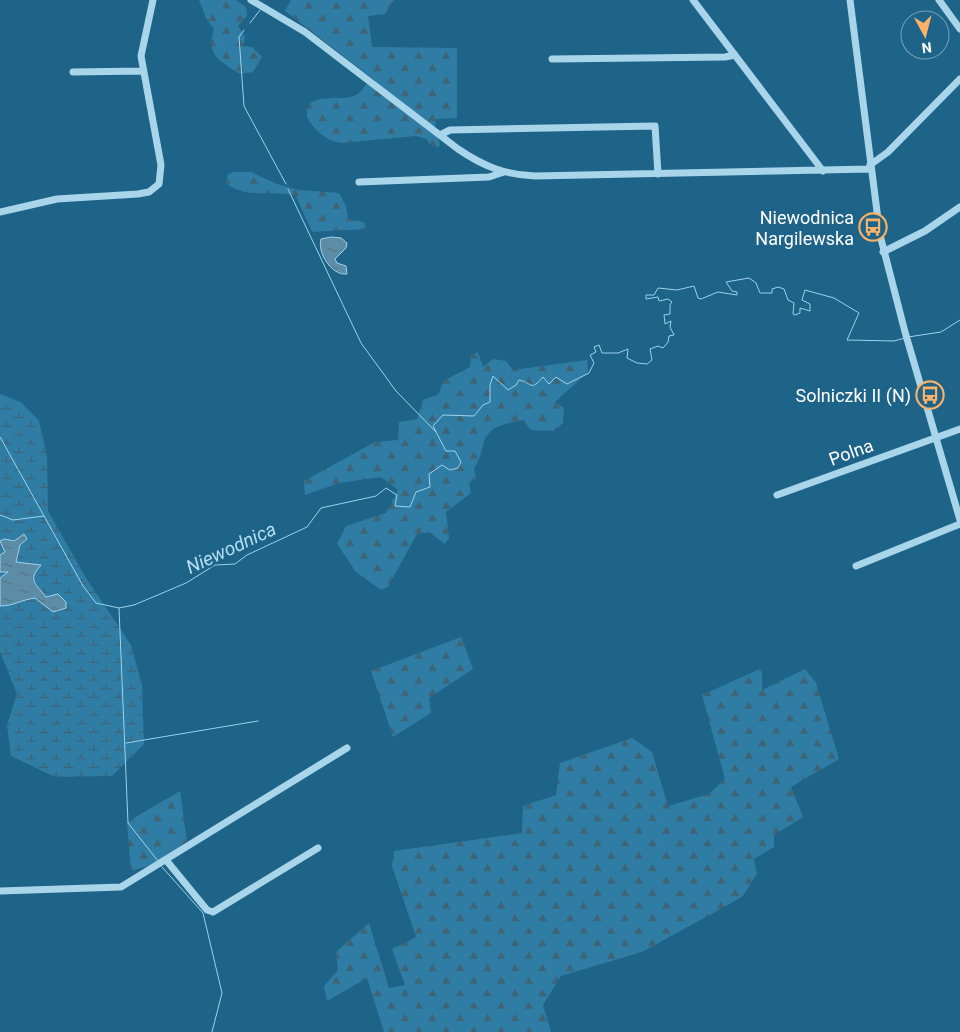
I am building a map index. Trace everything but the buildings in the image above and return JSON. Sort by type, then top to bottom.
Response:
[{"type":"street","points":[[0,212],[56,198],[138,194],[155,188],[161,176],[160,165],[143,71],[142,47],[153,0]]},
{"type":"street","points":[[251,0],[305,32],[476,161],[504,172],[535,176],[823,171],[870,167],[888,152],[960,79]]},
{"type":"street","points":[[693,0],[823,171]]},
{"type":"street","points":[[850,0],[870,167],[884,252],[908,344],[960,520]]},
{"type":"street","points":[[939,0],[960,29]]},
{"type":"street","points":[[552,59],[724,57],[735,55]]},
{"type":"street","points":[[74,72],[143,71]]},
{"type":"street","points":[[440,135],[450,130],[655,126],[658,174]]},
{"type":"street","points":[[360,182],[489,177],[504,172]]},
{"type":"street","points":[[884,252],[916,236],[960,207]]},
{"type":"street","name":"Polna","points":[[777,494],[960,429]]},
{"type":"street","points":[[856,566],[960,524]]},
{"type":"street","points":[[0,891],[121,887],[347,748]]},
{"type":"street","points":[[166,860],[208,910],[213,912],[318,848]]},
{"type":"green space","points":[[199,0],[236,0],[246,7],[247,16],[238,26],[245,37],[243,46],[252,47],[262,57],[253,72],[240,74],[221,61],[213,52],[212,38],[214,29],[206,18]]},
{"type":"green space","points":[[291,0],[394,0],[385,14],[368,16],[372,47],[457,48],[457,118],[436,119],[435,128],[440,144],[439,147],[432,146],[426,139],[416,136],[341,143],[330,140],[317,130],[307,117],[308,107],[313,101],[351,97],[360,93],[365,85],[376,81],[285,11]]},
{"type":"green space","points":[[251,172],[277,184],[299,190],[339,193],[346,206],[348,219],[364,222],[366,229],[312,232],[296,196],[278,193],[251,193],[234,188],[226,183],[228,174]]},
{"type":"green space","points":[[478,352],[483,367],[493,359],[506,361],[513,370],[587,360],[588,372],[555,402],[564,408],[563,423],[554,431],[530,430],[524,420],[500,426],[490,432],[474,468],[476,478],[469,484],[471,493],[446,512],[449,538],[445,544],[429,532],[417,534],[388,587],[381,590],[356,572],[337,544],[346,526],[386,513],[398,490],[381,477],[339,483],[305,495],[304,481],[375,442],[398,440],[399,422],[417,419],[423,400],[439,394],[443,381],[470,367],[471,355]]},
{"type":"green space","points":[[0,394],[21,402],[39,421],[47,456],[48,511],[86,578],[131,645],[142,685],[144,744],[112,776],[55,777],[11,756],[7,725],[17,694],[0,652]]},
{"type":"green space","points":[[461,637],[473,669],[429,698],[431,713],[393,737],[371,671]]},
{"type":"green space","points":[[762,668],[762,690],[805,669],[816,683],[839,759],[791,787],[803,817],[774,835],[774,847],[754,859],[757,874],[742,897],[642,952],[561,976],[543,1005],[551,1032],[384,1032],[367,978],[327,1001],[324,986],[338,970],[336,952],[369,923],[389,988],[405,985],[392,949],[416,937],[392,866],[394,851],[522,833],[523,806],[556,795],[560,763],[632,738],[652,752],[668,806],[709,794],[725,779],[702,695]]},
{"type":"green space","points":[[180,791],[187,842],[151,865],[131,871],[127,822]]},
{"type":"water","points":[[341,238],[347,243],[346,248],[335,259],[337,263],[346,266],[347,274],[341,274],[331,267],[321,251],[321,239]]},
{"type":"water","points":[[24,534],[27,539],[20,545],[16,562],[41,565],[35,574],[34,581],[46,597],[58,594],[66,602],[66,608],[53,612],[35,598],[0,606],[0,578],[8,572],[0,572],[0,555],[5,552],[0,541],[5,539],[14,541]]},
{"type":"waterway","points":[[250,23],[260,10]]},
{"type":"waterway","points":[[244,30],[239,37],[244,106],[286,184]]},
{"type":"waterway","points":[[288,189],[361,343],[396,391],[436,432]]},
{"type":"waterway","name":"Niewodnica","points":[[0,437],[83,586],[96,603],[119,608],[134,605],[186,583],[215,565],[235,564],[247,555],[307,527],[321,508],[376,496],[386,488],[397,495],[395,506],[410,507],[416,492],[430,487],[429,474],[442,465],[450,470],[458,468],[461,462],[455,451],[446,451],[433,426],[443,415],[474,416],[483,405],[490,402],[490,385],[493,376],[508,390],[516,385],[519,380],[533,385],[543,377],[549,384],[556,377],[567,384],[589,373],[594,363],[590,355],[596,352],[594,347],[599,345],[602,353],[618,353],[628,349],[627,358],[637,363],[647,364],[652,360],[650,349],[658,346],[663,348],[668,342],[669,336],[674,335],[670,327],[671,321],[665,324],[664,315],[670,314],[672,302],[668,299],[659,301],[658,297],[646,299],[646,295],[654,295],[658,288],[677,290],[694,286],[698,298],[701,299],[718,292],[737,295],[737,292],[732,291],[726,282],[749,278],[756,283],[760,293],[772,293],[772,289],[778,287],[784,289],[788,300],[794,303],[793,314],[795,315],[800,313],[800,308],[810,311],[810,304],[802,300],[805,290],[834,298],[859,313],[847,340],[894,341],[905,338]]},
{"type":"waterway","name":"Niewodnica","points":[[908,337],[941,332],[960,320]]},
{"type":"waterway","points":[[0,515],[13,520],[44,516]]},
{"type":"waterway","points":[[119,608],[128,823],[158,861]]},
{"type":"waterway","points":[[126,743],[258,721]]},
{"type":"waterway","points":[[162,867],[203,913],[222,993],[212,1032]]},
{"type":"place","name":"Niewodnica Nargilewska","points":[[873,227]]},
{"type":"place","name":"Solniczki II (N)","points":[[930,395]]}]
